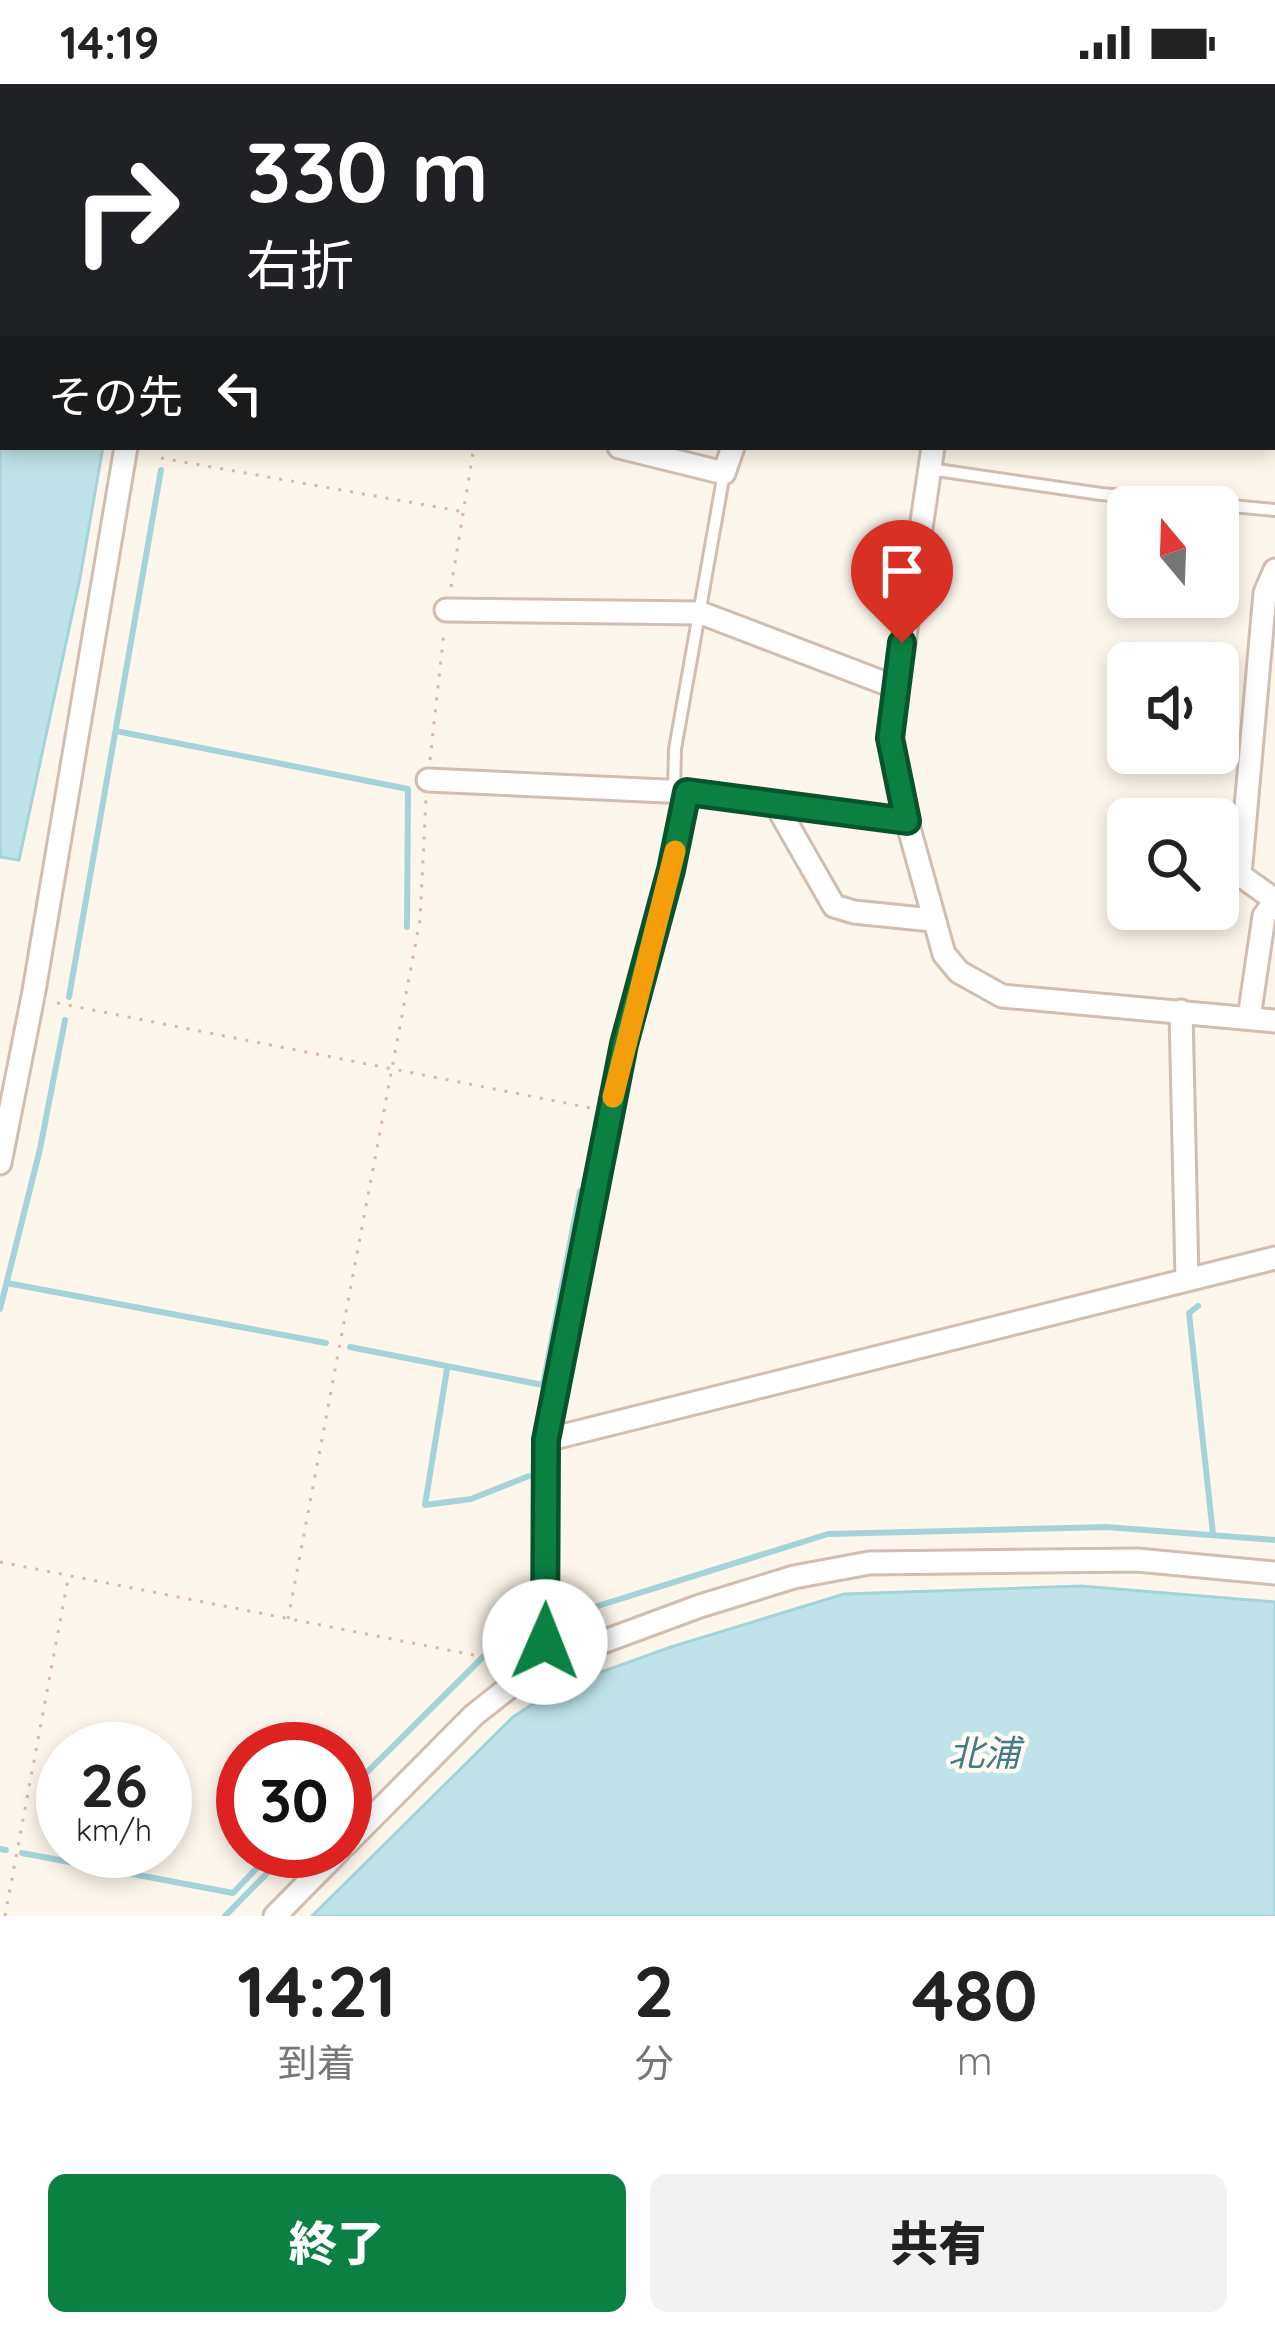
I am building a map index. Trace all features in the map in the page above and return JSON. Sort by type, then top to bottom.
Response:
[{"type":"street","points":[[0,1163],[34,991],[125,450]]},
{"type":"street","points":[[631,450],[724,473],[732,450]]},
{"type":"street","points":[[931,458],[890,738],[907,821],[944,954],[959,972],[1002,996],[1275,1021]]},
{"type":"street","points":[[1249,1018],[1264,916],[1275,901],[1240,875],[1268,649],[1265,593],[1275,570]]},
{"type":"street","points":[[446,610],[701,614],[895,687]]},
{"type":"street","points":[[428,780],[681,791],[907,821]]},
{"type":"street","points":[[543,1664],[546,1440],[610,1112],[681,791]]},
{"type":"street","points":[[775,803],[834,906],[854,913],[932,920]]},
{"type":"street","points":[[1181,1011],[1187,1280]]},
{"type":"street","points":[[546,1440],[1275,1258]]},
{"type":"street","points":[[372,1818],[474,1715],[543,1664],[794,1577],[869,1563],[1137,1560],[1275,1573]]},
{"type":"street","points":[[275,1916],[312,1878]]},
{"type":"lane","points":[[931,458],[1101,494],[1275,510]]},
{"type":"lane","points":[[681,791],[676,749],[724,473]]},
{"type":"path","points":[[288,1619],[420,920],[428,780],[446,610],[474,450]]},
{"type":"path","points":[[161,458],[465,512]]},
{"type":"path","points":[[57,1003],[610,1112]]},
{"type":"path","points":[[0,1562],[543,1664]]},
{"type":"path","points":[[5,1916],[68,1578]]},
{"type":"water","points":[[0,450],[102,450],[19,860],[0,857]]},
{"type":"water","name":"北浦","points":[[1081,1586],[1275,1602],[1275,1916],[312,1916],[350,1878],[372,1878],[372,1857],[513,1717],[559,1687],[844,1594]]},
{"type":"waterway","points":[[69,997],[161,470]]},
{"type":"waterway","points":[[116,731],[408,789],[407,927]]},
{"type":"waterway","points":[[0,1309],[40,1149],[65,1020]]},
{"type":"waterway","points":[[350,1347],[543,1385],[580,1191]]},
{"type":"waterway","points":[[7,1283],[326,1343]]},
{"type":"waterway","points":[[1198,1306],[1189,1313],[1213,1534]]},
{"type":"waterway","points":[[447,1369],[425,1505],[471,1499],[529,1476]]},
{"type":"waterway","points":[[553,1620],[828,1534],[1106,1527],[1275,1540]]},
{"type":"waterway","points":[[372,1767],[484,1656]]},
{"type":"waterway","points":[[0,1849],[6,1850]]},
{"type":"waterway","points":[[22,1853],[233,1893],[247,1878]]},
{"type":"waterway","points":[[225,1916],[262,1878]]},
{"type":"slow traffic","points":[[613,1097],[675,851]]},
{"type":"route","points":[[545,1642],[546,1440],[624,1044],[687,792],[907,821],[890,738],[902,643]]}]
